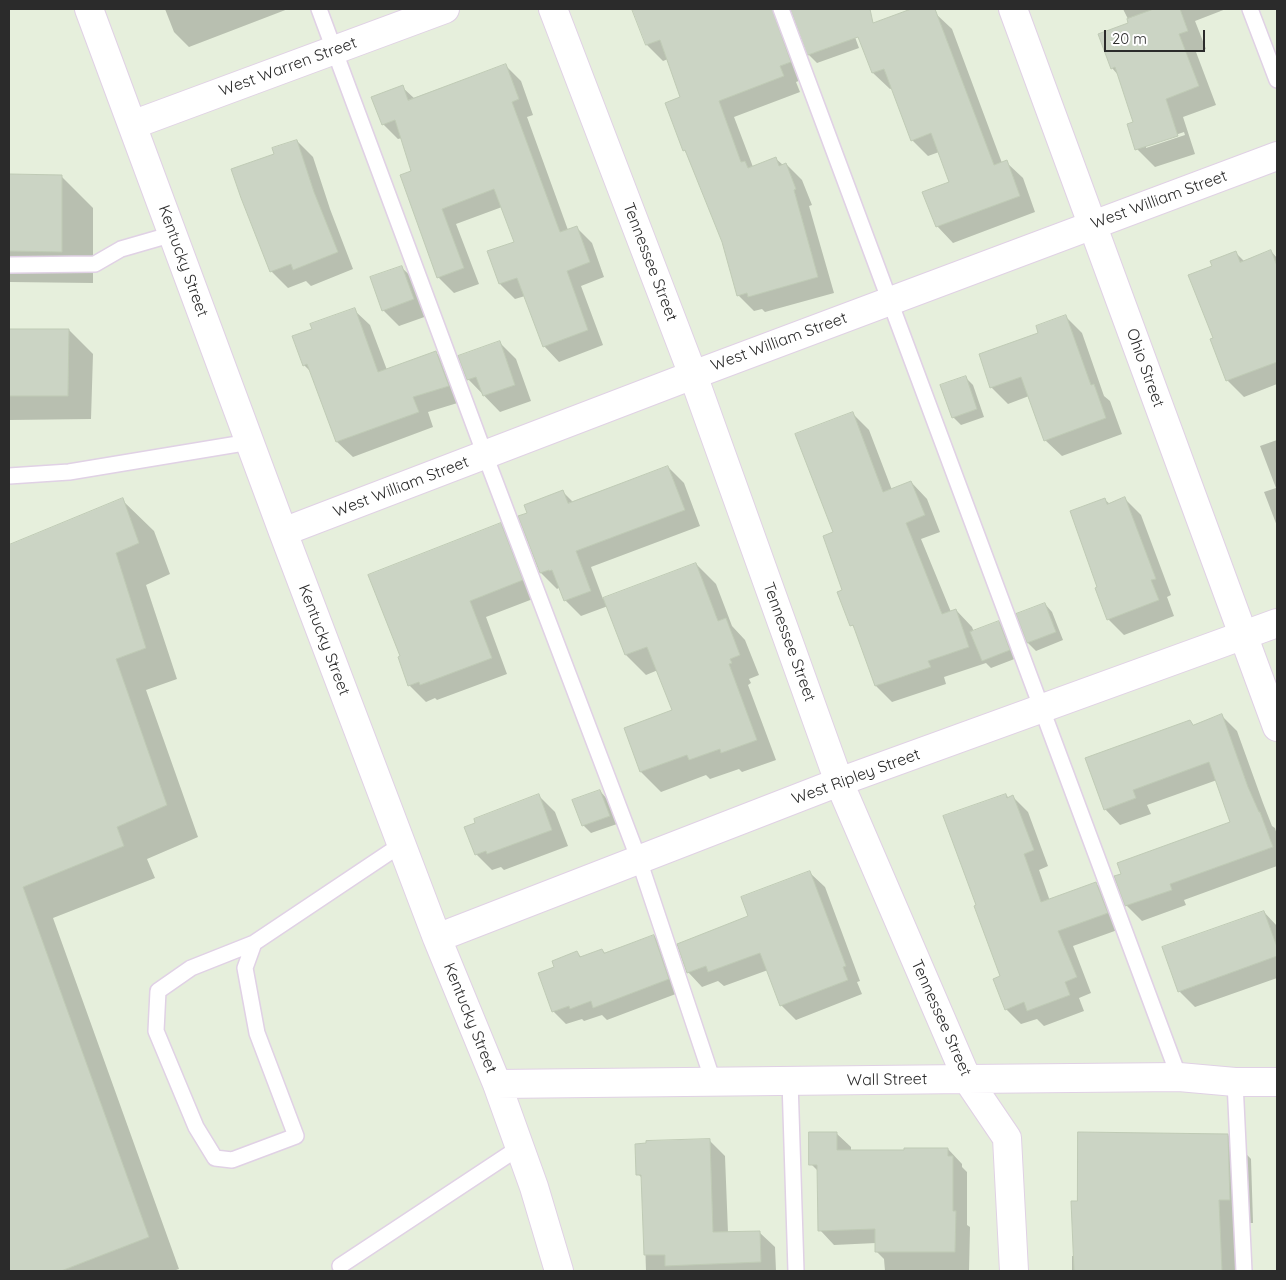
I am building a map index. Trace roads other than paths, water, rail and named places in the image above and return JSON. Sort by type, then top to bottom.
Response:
[{"type":"street","name":"Kentucky Street","points":[[89,9],[283,532],[437,938],[497,1084],[534,1187],[559,1271]]},
{"type":"street","name":"West Warren Street","points":[[132,125],[445,9]]},
{"type":"street","name":"Tennessee Street","points":[[553,9],[693,375],[840,782],[967,1078],[1007,1138],[1014,1271]]},
{"type":"street","name":"Ohio Street","points":[[1013,9],[1277,727]]},
{"type":"street","name":"West William Street","points":[[283,532],[693,375],[1277,156]]},
{"type":"street","name":"West Ripley Street","points":[[437,938],[840,782],[1277,623]]},
{"type":"street","name":"Wall Street","points":[[497,1084],[1180,1077],[1235,1082],[1277,1082]]},
{"type":"lane","points":[[319,9],[485,455],[639,860],[713,1081]]},
{"type":"lane","points":[[781,9],[1180,1077]]},
{"type":"lane","points":[[1250,9],[1277,80]]},
{"type":"lane","points":[[9,264],[95,264],[121,249],[173,234]]},
{"type":"lane","points":[[9,476],[68,472],[250,442]]},
{"type":"lane","points":[[254,943],[245,968],[257,1033],[296,1136],[232,1160],[216,1158],[196,1126],[156,1030],[158,991],[191,968],[254,943],[402,844]]},
{"type":"lane","points":[[790,1081],[796,1271]]},
{"type":"lane","points":[[1235,1082],[1244,1271]]},
{"type":"lane","points":[[340,1266],[520,1147]]}]
